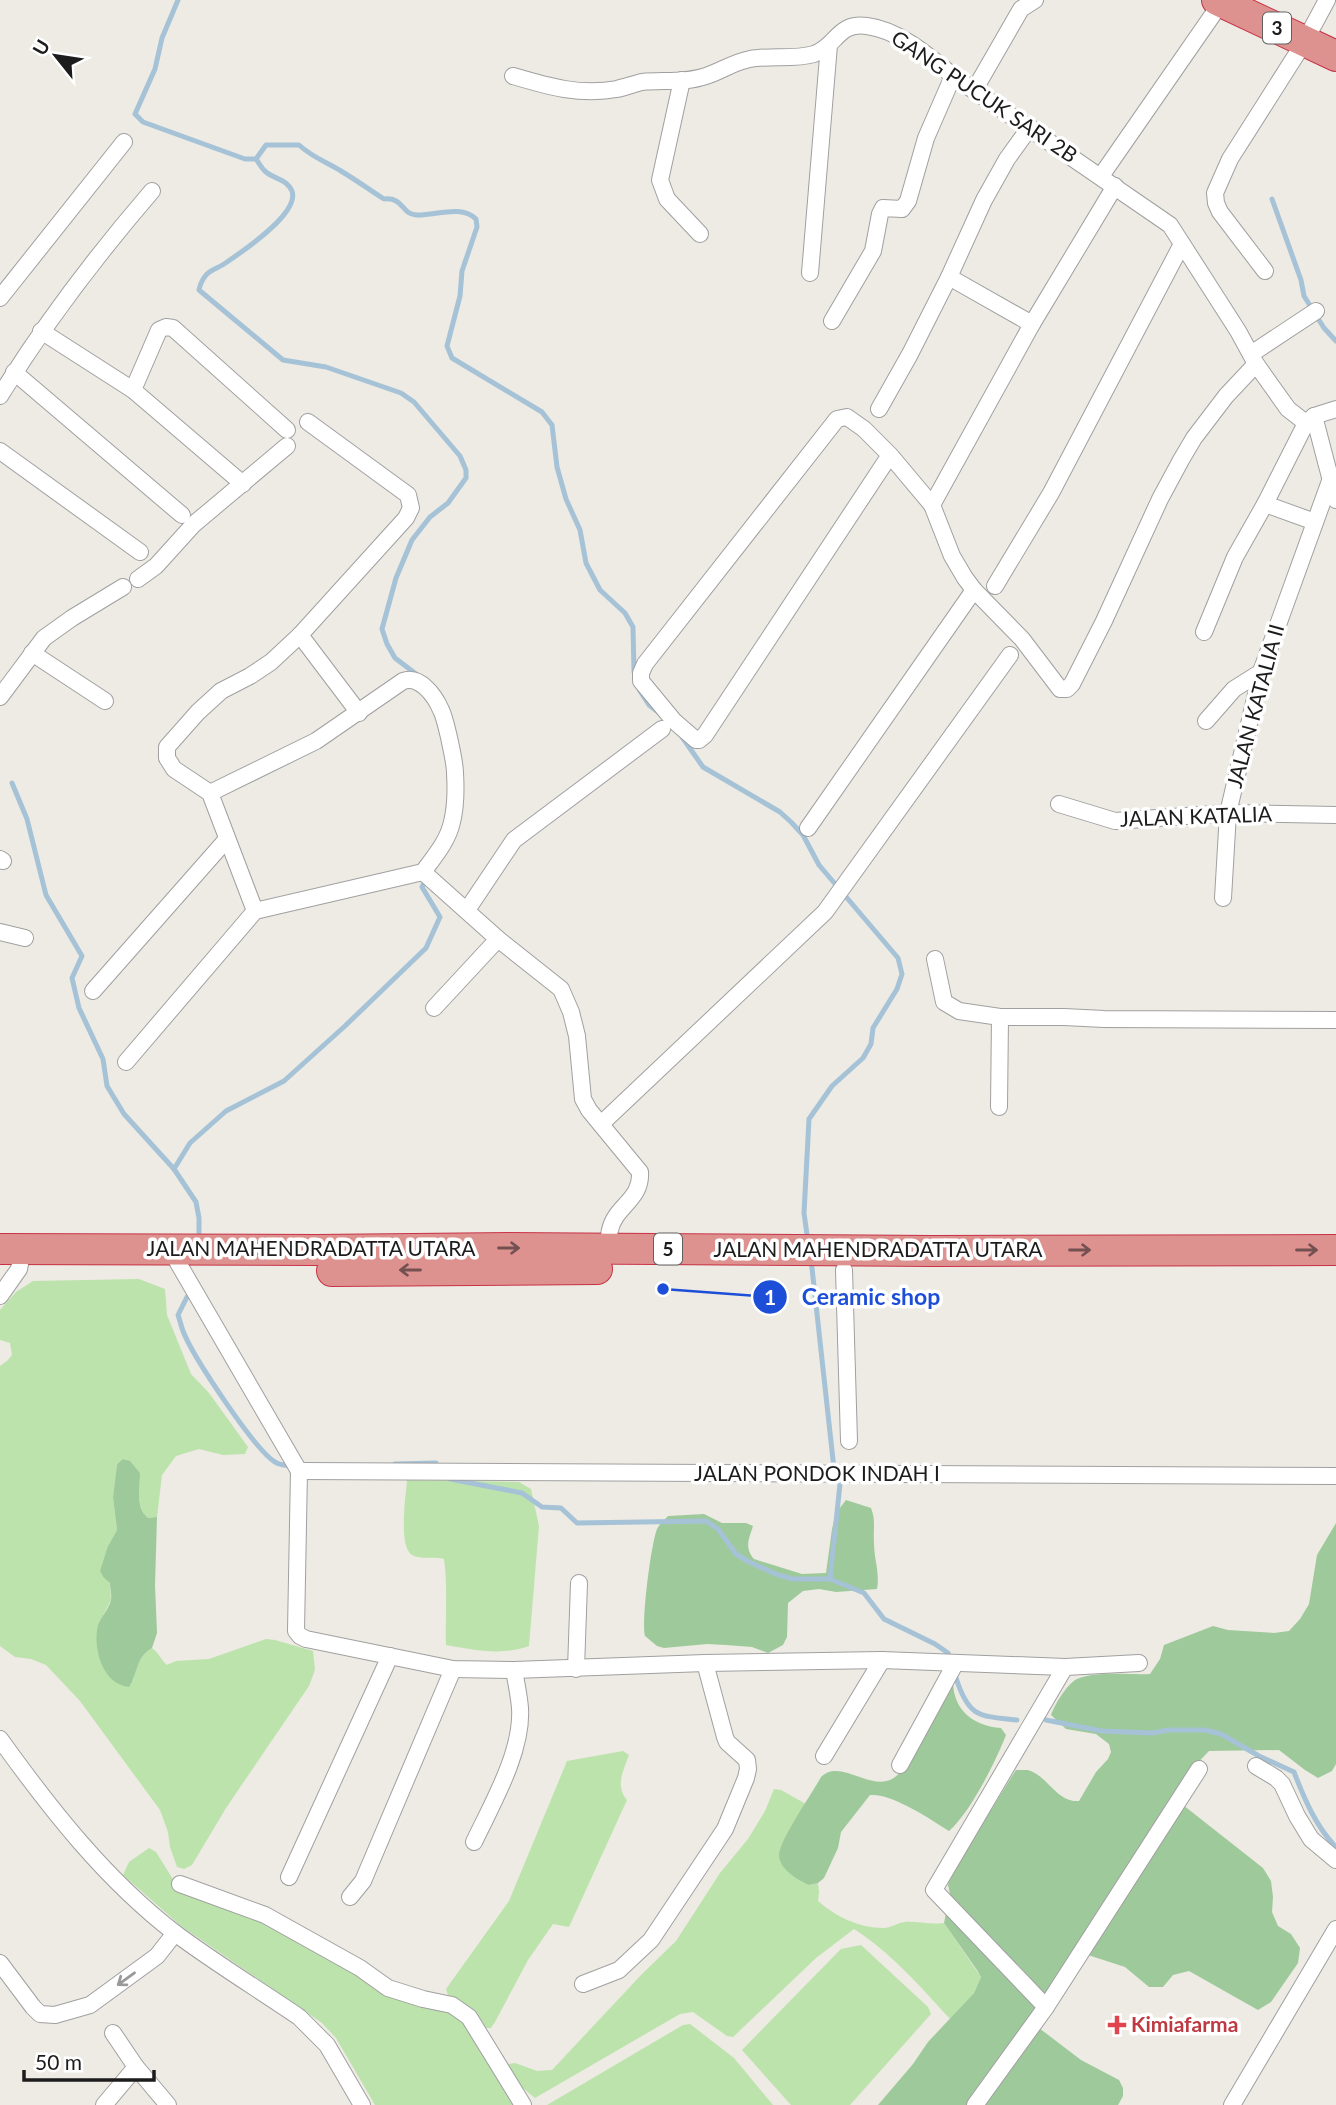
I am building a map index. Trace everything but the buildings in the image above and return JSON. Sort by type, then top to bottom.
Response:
[{"type":"highway","name":"3","points":[[1221,1],[1336,56]]},
{"type":"highway","name":"JALAN MAHENDRADATTA UTARA","points":[[10,1259],[609,1258],[932,1251],[1336,1250]]},
{"type":"highway","name":"JALAN MAHENDRADATTA UTARA","points":[[609,1258],[844,1270],[1336,1270]]},
{"type":"street","points":[[975,89],[1021,9],[1035,0]]},
{"type":"street","points":[[1265,271],[1220,212],[1215,192],[1230,159],[1305,41],[1327,0]]},
{"type":"street","points":[[1101,176],[1221,1]]},
{"type":"street","name":"GANG PUCUK SARI 2B","points":[[513,76],[558,89],[588,92],[616,89],[641,83],[705,77],[749,59],[807,56],[829,45],[840,31],[853,26],[884,30],[914,46],[953,76],[1170,225],[1253,359],[1288,409],[1310,419]]},
{"type":"street","points":[[810,273],[829,45]]},
{"type":"street","points":[[832,321],[873,251],[883,208],[902,209],[908,201],[926,138],[953,76]]},
{"type":"street","points":[[682,80],[660,180],[667,199],[700,234]]},
{"type":"street","points":[[879,409],[949,277],[984,200],[1007,159],[1030,127]]},
{"type":"street","points":[[0,298],[124,142]]},
{"type":"street","points":[[932,505],[1032,324],[1115,186]]},
{"type":"street","points":[[0,396],[41,331],[104,248],[152,191]]},
{"type":"street","points":[[995,586],[1051,493],[1182,244]]},
{"type":"street","points":[[949,277],[1032,324]]},
{"type":"street","points":[[890,455],[705,735],[696,740],[674,721],[641,681],[641,673],[645,664],[838,419],[853,419],[890,455],[932,505],[952,556],[974,590],[1022,639],[1060,689],[1067,690],[1104,621],[1160,499],[1194,438],[1253,359],[1316,312]]},
{"type":"street","points":[[133,390],[159,330],[173,328],[287,438],[243,484],[194,524],[156,566],[138,579]]},
{"type":"street","points":[[41,331],[133,390],[243,484]]},
{"type":"street","points":[[14,372],[182,515]]},
{"type":"street","points":[[1204,632],[1234,557],[1310,419],[1336,408]]},
{"type":"street","points":[[1310,419],[1336,500]]},
{"type":"street","points":[[255,911],[211,793],[174,769],[167,758],[167,747],[221,691],[271,662],[300,635],[406,518],[411,508],[408,495],[308,422]]},
{"type":"street","points":[[0,451],[140,552]]},
{"type":"street","name":"JALAN KATALIA II","points":[[1223,898],[1228,813],[1261,673],[1330,481]]},
{"type":"street","points":[[1265,504],[1315,522]]},
{"type":"street","points":[[0,697],[44,639],[122,586]]},
{"type":"street","points":[[808,828],[974,590]]},
{"type":"street","points":[[300,635],[359,713]]},
{"type":"street","points":[[32,653],[105,701]]},
{"type":"street","points":[[601,1124],[825,912],[1010,655]]},
{"type":"street","points":[[1206,722],[1234,689],[1261,673]]},
{"type":"street","points":[[126,1062],[255,911],[423,872],[445,841],[455,808],[455,771],[442,711],[422,682],[410,679],[403,681],[316,741],[211,793]]},
{"type":"street","points":[[467,911],[514,840],[662,729]]},
{"type":"street","name":"JALAN KATALIA","points":[[1059,804],[1115,821],[1228,813],[1336,815]]},
{"type":"street","points":[[93,991],[228,839]]},
{"type":"street","points":[[423,872],[498,939],[561,989],[577,1036],[583,1099],[640,1172],[641,1183],[638,1191],[610,1229],[609,1258]]},
{"type":"street","points":[[0,932],[25,938]]},
{"type":"street","points":[[434,1008],[498,939]]},
{"type":"street","points":[[935,959],[944,1002],[959,1010],[1000,1017],[1336,1020]]},
{"type":"street","points":[[999,1107],[1000,1017]]},
{"type":"street","points":[[0,1296],[10,1259]]},
{"type":"street","points":[[176,1260],[299,1471],[296,1631],[306,1639],[453,1669],[514,1670],[882,1660],[1065,1667],[1139,1663]]},
{"type":"street","points":[[844,1270],[849,1441]]},
{"type":"street","name":"JALAN PONDOK INDAH I","points":[[299,1471],[1336,1476]]},
{"type":"street","points":[[576,1668],[579,1583]]},
{"type":"street","points":[[289,1877],[390,1656]]},
{"type":"street","points":[[824,1756],[882,1660]]},
{"type":"street","points":[[583,1984],[619,1970],[651,1940],[726,1829],[746,1778],[747,1760],[727,1742],[705,1663]]},
{"type":"street","points":[[900,1765],[955,1664]]},
{"type":"street","points":[[1045,2007],[934,1890],[1065,1667]]},
{"type":"street","points":[[351,1897],[363,1881],[453,1669]]},
{"type":"street","points":[[474,1842],[506,1772],[517,1739],[520,1710],[514,1670]]},
{"type":"street","points":[[0,1740],[45,1801],[116,1881],[175,1933],[299,2017],[314,2031],[327,2045],[362,2105]]},
{"type":"street","points":[[1256,1766],[1282,1783],[1311,1839],[1336,1860]]},
{"type":"street","points":[[975,2105],[1045,2007],[1199,1769]]},
{"type":"street","points":[[180,1884],[265,1915],[360,1968],[388,1987],[452,2005],[469,2017],[523,2105]]},
{"type":"street","points":[[1233,2105],[1336,1929]]},
{"type":"street","points":[[0,1963],[40,2014],[68,2012],[90,2005],[157,1956],[175,1933]]},
{"type":"street","points":[[113,2033],[136,2067],[168,2105]]},
{"type":"street","points":[[104,2105],[136,2067]]},
{"type":"green space","points":[[139,1279],[165,1289],[167,1315],[191,1374],[209,1393],[248,1447],[245,1454],[223,1455],[199,1449],[176,1456],[162,1475],[157,1517],[148,1518],[141,1508],[140,1473],[123,1459],[117,1464],[113,1497],[117,1530],[108,1546],[104,1578],[110,1583],[111,1600],[99,1623],[133,1681],[141,1659],[152,1648],[167,1665],[176,1661],[209,1659],[266,1639],[313,1651],[315,1670],[309,1686],[226,1808],[192,1865],[184,1869],[177,1867],[160,1810],[80,1701],[46,1665],[15,1657],[0,1646],[0,1366],[12,1355],[10,1343],[0,1340],[0,1310],[16,1292],[33,1281]]},
{"type":"green space","points":[[123,1459],[130,1461],[140,1473],[141,1509],[148,1518],[157,1517],[157,1633],[152,1648],[142,1656],[129,1687],[120,1685],[107,1674],[99,1657],[96,1639],[101,1618],[111,1600],[110,1583],[100,1571],[108,1546],[117,1530],[113,1497],[117,1464]]},
{"type":"green space","points":[[407,1480],[519,1482],[531,1489],[539,1526],[529,1646],[498,1651],[446,1645],[444,1559],[412,1555],[408,1550],[404,1531]]},
{"type":"green space","points":[[846,1500],[871,1508],[873,1512],[877,1589],[803,1591],[788,1603],[787,1637],[783,1645],[768,1653],[752,1647],[707,1644],[664,1648],[645,1636],[645,1600],[652,1550],[657,1529],[668,1516],[704,1514],[722,1523],[746,1523],[753,1526],[748,1547],[754,1559],[802,1574],[826,1573],[836,1513]]},
{"type":"green space","points":[[1336,1523],[1336,1764],[1332,1771],[1318,1778],[1279,1750],[1209,1751],[1185,1776],[1178,1790],[1183,1805],[1263,1868],[1271,1881],[1272,1912],[1278,1926],[1291,1934],[1300,1948],[1298,1963],[1271,2002],[1258,2010],[1189,1971],[1173,1975],[1163,1987],[1149,1987],[1125,1967],[1088,1955],[1039,2028],[1081,2060],[1119,2080],[1123,2096],[1118,2105],[878,2105],[928,2042],[974,1993],[981,1977],[944,1923],[950,1894],[948,1885],[950,1877],[1012,1776],[1016,1770],[1028,1770],[1058,1794],[1079,1801],[1096,1772],[1108,1759],[1111,1752],[1109,1744],[1096,1734],[1066,1729],[1051,1715],[1065,1690],[1077,1679],[1085,1677],[1103,1674],[1150,1674],[1160,1659],[1164,1645],[1213,1626],[1228,1630],[1274,1633],[1289,1631],[1309,1604],[1317,1555]]},
{"type":"green space","points":[[953,1683],[957,1702],[967,1715],[982,1724],[1001,1728],[1006,1735],[982,1786],[957,1823],[949,1831],[900,1802],[870,1795],[841,1832],[838,1848],[824,1878],[809,1885],[790,1873],[780,1860],[781,1848],[821,1777],[837,1771],[874,1781],[892,1779],[912,1758]]},
{"type":"green space","points":[[623,1751],[629,1755],[621,1784],[627,1800],[569,1927],[553,1924],[528,1960],[491,2028],[483,2028],[467,2008],[448,1995],[446,1989],[509,1901],[567,1761]]},
{"type":"green space","points":[[774,1789],[806,1804],[785,1839],[789,1872],[809,1885],[818,1883],[818,1901],[832,1912],[856,1923],[883,1928],[905,1922],[944,1923],[981,1977],[974,1993],[950,2019],[893,1959],[854,1929],[816,1958],[733,2037],[727,2036],[693,2012],[680,2014],[535,2098],[514,2079],[507,2064],[515,2063],[537,2071],[552,2070],[676,1941],[720,1873],[748,1839],[765,1811]]},
{"type":"green space","points":[[149,1848],[156,1852],[179,1889],[263,1920],[450,2009],[465,2021],[517,2105],[375,2105],[336,2038],[322,2023],[181,1926],[123,1875],[129,1862]]},
{"type":"green space","points":[[861,1945],[928,2007],[931,2014],[850,2105],[791,2105],[742,2050],[841,1949]]},
{"type":"green space","points":[[690,2024],[734,2058],[773,2105],[547,2105],[683,2025]]},
{"type":"waterway","points":[[178,0],[162,38],[155,69],[135,114],[143,122],[245,159],[256,159],[266,145],[299,145],[384,199],[399,203],[411,214],[455,211],[476,219],[477,227],[462,271],[460,296],[447,346],[452,358],[542,412],[552,425],[557,467],[566,499],[580,530],[586,563],[600,590],[625,613],[633,627],[634,672]]},
{"type":"waterway","points":[[256,159],[266,172],[290,187],[292,200],[287,211],[267,232],[232,259],[208,273],[199,290],[283,360],[326,367],[401,393],[414,402],[460,456],[466,470],[466,478],[448,503],[430,517],[412,540],[396,578],[382,629],[395,658],[420,677]]},
{"type":"waterway","points":[[1272,199],[1301,280],[1304,296],[1324,328],[1336,341]]},
{"type":"waterway","points":[[640,691],[649,705],[658,712]]},
{"type":"waterway","points":[[682,737],[703,767],[780,812],[791,822],[803,835],[819,865],[898,958],[902,974],[897,989],[873,1028],[871,1044],[863,1058],[832,1086],[809,1119],[804,1213],[808,1242]]},
{"type":"waterway","points":[[12,783],[27,819],[46,895],[82,956],[72,978],[79,1008],[103,1059],[107,1086],[124,1114],[174,1169],[196,1202],[199,1232]]},
{"type":"waterway","points":[[174,1169],[190,1143],[226,1111],[284,1081],[426,948],[440,917],[422,887],[426,879]]},
{"type":"waterway","points":[[811,1259],[834,1469],[840,1484],[830,1579]]},
{"type":"waterway","points":[[187,1297],[178,1315],[198,1360],[224,1401],[265,1454],[275,1462],[290,1466]]},
{"type":"waterway","points":[[395,1464],[436,1463]]},
{"type":"waterway","points":[[450,1479],[522,1493],[542,1507],[561,1508],[577,1523],[706,1521],[718,1529],[736,1554],[749,1562],[778,1575],[793,1579],[830,1579],[864,1593],[884,1619],[948,1653]]},
{"type":"waterway","points":[[956,1678],[966,1701],[977,1713],[1017,1720]]},
{"type":"waterway","points":[[1046,1720],[1102,1731],[1152,1733],[1205,1730],[1221,1734],[1294,1772],[1306,1802],[1336,1847]]},
{"type":"place","name":"Ceramic shop","points":[[663,1289]]},
{"type":"place","name":"Kimiafarma","points":[[1117,2025]]}]
